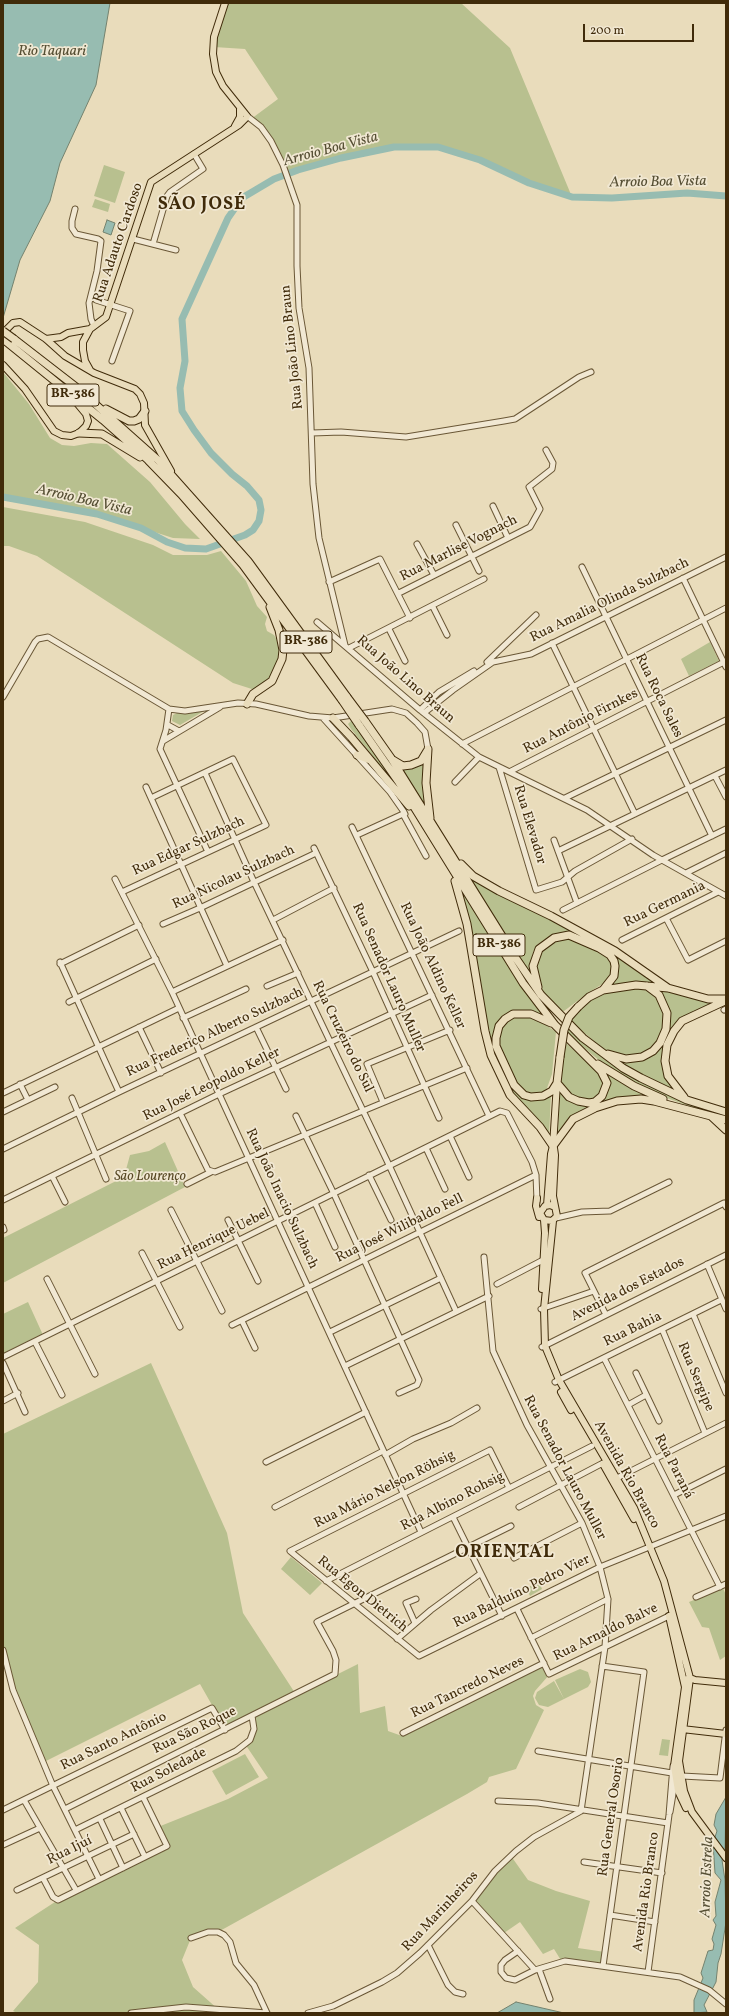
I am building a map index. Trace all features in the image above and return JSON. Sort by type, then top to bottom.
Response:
[{"type":"highway","name":"BR-386","points":[[3,332],[12,342],[148,460],[201,512]]},
{"type":"highway","name":"BR-386","points":[[3,339],[12,342],[97,405],[158,460],[177,480],[201,512],[245,563],[362,723],[391,758],[522,968],[541,995],[583,1038],[641,1078],[687,1100],[726,1112]]},
{"type":"highway","points":[[97,405],[129,421],[139,419],[145,411]]},
{"type":"highway","points":[[79,433],[102,434],[148,460]]},
{"type":"highway","name":"BR-386","points":[[245,563],[265,596],[344,698]]},
{"type":"highway","points":[[244,704],[253,694],[272,681],[282,659],[284,650],[279,630],[265,596]]},
{"type":"highway","points":[[333,718],[420,819]]},
{"type":"highway","name":"BR-386","points":[[362,723],[420,819],[523,983],[555,1025],[591,1060],[634,1086],[676,1105],[726,1120]]},
{"type":"highway","points":[[391,758],[403,766],[411,765],[421,761],[428,750]]},
{"type":"highway","points":[[428,750],[426,783],[431,822]]},
{"type":"highway","points":[[357,755],[370,760]]},
{"type":"highway","points":[[453,857],[473,876],[615,950],[668,988]]},
{"type":"highway","points":[[447,862],[464,906],[485,1031],[491,1055],[510,1095],[540,1127],[553,1146],[573,1119],[584,1112],[607,1103],[641,1099],[676,1105]]},
{"type":"highway","points":[[541,995],[534,973],[535,956],[544,944],[563,935],[575,936],[610,955],[614,961],[615,971],[610,982],[603,990]]},
{"type":"highway","points":[[599,1050],[626,1059],[642,1057],[656,1048],[666,1029],[667,1013],[659,996],[645,985]]},
{"type":"highway","points":[[555,1025],[535,1015],[519,1013],[509,1016],[502,1022],[496,1038],[496,1046],[508,1075],[514,1085],[524,1095],[531,1097],[543,1096],[552,1091],[557,1083],[564,1030],[569,1017],[589,997],[603,990],[622,986],[645,985],[668,988],[708,999],[726,1000]]},
{"type":"highway","points":[[687,1100],[668,1076],[665,1061],[667,1045],[674,1031],[682,1021],[726,1000]]},
{"type":"highway","points":[[557,1083],[564,1092],[573,1099],[589,1103],[599,1099],[604,1092],[607,1083],[601,1071],[591,1060]]},
{"type":"highway","points":[[709,1115],[726,1130]]},
{"type":"main road","points":[[225,3],[214,37],[213,54],[216,72],[223,86],[247,116]]},
{"type":"main road","points":[[234,128],[240,117],[240,108]]},
{"type":"main road","name":"Rua Adauto Cardoso","points":[[83,342],[92,327],[106,317],[151,182],[234,128],[244,121],[247,116]]},
{"type":"main road","points":[[3,332],[13,323],[20,322],[46,339],[65,356],[94,373],[135,389],[140,394],[144,402],[145,425],[150,436],[177,480]]},
{"type":"main road","points":[[46,339],[61,337],[72,332],[92,327]]},
{"type":"main road","points":[[72,332],[79,335],[83,342],[83,350],[88,367],[94,373]]},
{"type":"main road","points":[[59,350],[59,341],[61,337]]},
{"type":"main road","points":[[69,358],[78,356],[83,350]]},
{"type":"main road","points":[[3,365],[25,389],[54,431],[62,436],[70,436],[79,433],[86,426],[88,421],[86,414],[66,389]]},
{"type":"main road","points":[[540,1213],[546,1205],[553,1146],[557,1083]]},
{"type":"main road","name":"Avenida Rio Branco","points":[[542,1309],[555,1220],[558,1213],[553,1196],[555,1155],[553,1146]]},
{"type":"main road","points":[[537,1197],[537,1210],[544,1227]]},
{"type":"main road","points":[[546,1205],[555,1207]]},
{"type":"main road","name":"Avenida Rio Branco","points":[[540,1213],[544,1220],[542,1309],[543,1346],[557,1381],[592,1446],[630,1511],[664,1581],[687,1679],[676,1775],[682,1802],[689,1813],[701,1824],[726,1858]]},
{"type":"main road","points":[[544,1220],[548,1222],[555,1220]]},
{"type":"main road","name":"Avenida Rio Branco","points":[[557,1381],[634,1508],[649,1548]]},
{"type":"main road","points":[[687,1679],[726,1683]]},
{"type":"main road","points":[[682,1729],[726,1734]]},
{"type":"street","name":"Rua João Lino Braun","points":[[247,116],[261,127],[271,141],[283,165],[297,205],[297,266],[300,308],[309,368],[314,484],[319,538],[329,582],[347,647],[422,712],[479,757],[565,798],[611,825],[662,860],[726,896]]},
{"type":"street","points":[[153,244],[167,196],[170,192],[203,169],[194,154]]},
{"type":"street","points":[[75,209],[72,228],[76,234],[98,239],[100,241],[97,271],[89,304],[92,327]]},
{"type":"street","points":[[132,239],[176,250]]},
{"type":"street","points":[[96,300],[110,306],[130,311],[112,361]]},
{"type":"street","points":[[312,433],[341,432],[406,437],[515,419],[579,377],[591,372]]},
{"type":"street","name":"Rua Marlise Vognach","points":[[398,593],[530,527],[540,509],[527,485],[552,469],[553,463],[546,450]]},
{"type":"street","points":[[493,506],[508,538]]},
{"type":"street","points":[[456,526],[479,571]]},
{"type":"street","points":[[417,544],[434,575]]},
{"type":"street","name":"Rua Amalia Olinda Sulzbach","points":[[492,661],[531,654],[726,557]]},
{"type":"street","points":[[329,582],[380,559],[410,618]]},
{"type":"street","name":"Rua Roca Sales","points":[[582,567],[607,615],[712,836]]},
{"type":"street","points":[[684,578],[725,663]]},
{"type":"street","points":[[317,622],[329,634],[347,647],[389,629],[484,579]]},
{"type":"street","points":[[433,606],[448,635]]},
{"type":"street","points":[[462,744],[726,608]]},
{"type":"street","points":[[422,712],[450,684],[492,661],[536,615]]},
{"type":"street","points":[[389,629],[405,661]]},
{"type":"street","points":[[3,697],[35,642],[38,639],[48,637],[170,709],[185,711],[244,704],[323,718],[333,718],[382,710],[399,710],[412,718],[425,732],[428,750]]},
{"type":"street","points":[[552,643],[635,814]]},
{"type":"street","name":"Rua Antônio Firnkes","points":[[511,772],[594,728],[725,663]]},
{"type":"street","points":[[162,741],[222,706]]},
{"type":"street","points":[[170,709],[168,724],[160,749],[208,852]]},
{"type":"street","points":[[323,718],[390,792],[405,814],[356,835]]},
{"type":"street","points":[[565,798],[726,720]]},
{"type":"street","points":[[168,724],[179,731]]},
{"type":"street","points":[[455,782],[479,757]]},
{"type":"street","name":"Rua Edgar Sulzbach","points":[[122,892],[266,825],[233,759],[204,773]]},
{"type":"street","name":"Rua Elevador","points":[[499,767],[536,890],[562,882],[567,878]]},
{"type":"street","points":[[558,851],[726,770]]},
{"type":"street","points":[[151,798],[178,787],[204,773]]},
{"type":"street","name":"Rua Cruzeiro do Sul","points":[[204,773],[254,882],[274,920],[330,1042],[390,1166],[456,1312]]},
{"type":"street","points":[[715,776],[726,797]]},
{"type":"street","points":[[146,787],[227,966]]},
{"type":"street","points":[[402,814],[426,856]]},
{"type":"street","name":"Rua João Aldino Keller","points":[[352,827],[450,1030],[489,1116]]},
{"type":"street","points":[[563,910],[726,829]]},
{"type":"street","points":[[567,878],[632,839]]},
{"type":"street","points":[[554,840],[577,903]]},
{"type":"street","name":"Rua Nicolau Sulzbach","points":[[163,924],[200,908],[315,851]]},
{"type":"street","name":"Rua Senador Lauro Muller","points":[[315,851],[393,1014],[406,1047],[439,1118]]},
{"type":"street","points":[[686,873],[726,853]]},
{"type":"street","name":"Rua João Inacio Sulzbach","points":[[115,879],[172,992],[199,1054],[219,1094],[277,1223],[330,1332],[402,1494],[421,1532]]},
{"type":"street","points":[[274,920],[334,888]]},
{"type":"street","name":"Rua Germania","points":[[622,940],[718,892]]},
{"type":"street","points":[[666,918],[688,960],[726,941]]},
{"type":"street","points":[[119,1092],[60,963],[139,925]]},
{"type":"street","name":"Rua Frederico Alberto Sulzbach","points":[[3,1149],[119,1092],[459,931]]},
{"type":"street","points":[[172,992],[283,940]]},
{"type":"street","points":[[69,1002],[156,959]]},
{"type":"street","points":[[267,986],[298,973]]},
{"type":"street","points":[[184,1018],[246,989]]},
{"type":"street","name":"Rua José Leopoldo Keller","points":[[3,1200],[275,1067],[432,995]]},
{"type":"street","points":[[3,1093],[179,1008]]},
{"type":"street","points":[[139,1027],[161,1073]]},
{"type":"street","points":[[256,1027],[286,1089]]},
{"type":"street","points":[[383,1102],[367,1064],[450,1030]]},
{"type":"street","points":[[187,1184],[363,1109],[467,1068]]},
{"type":"street","points":[[20,1084],[28,1100]]},
{"type":"street","points":[[3,1112],[55,1087]]},
{"type":"street","points":[[72,1098],[76,1113],[106,1179]]},
{"type":"street","name":"Rua Henrique Uebel","points":[[3,1357],[238,1240],[277,1223],[500,1111],[507,1113],[532,1162],[536,1176]]},
{"type":"street","points":[[180,1113],[213,1172]]},
{"type":"street","points":[[296,1116],[334,1194],[419,1380],[417,1385],[399,1393]]},
{"type":"street","points":[[450,1136],[469,1177]]},
{"type":"street","points":[[426,1148],[446,1189]]},
{"type":"street","points":[[370,1175],[391,1220]]},
{"type":"street","points":[[52,1176],[65,1202]]},
{"type":"street","points":[[536,1176],[537,1197],[540,1213]]},
{"type":"street","name":"Rua José Wilibaldo Fell","points":[[232,1325],[536,1176]]},
{"type":"street","points":[[555,1220],[582,1212],[610,1211],[669,1182]]},
{"type":"street","points":[[537,1197],[546,1205]]},
{"type":"street","points":[[315,1203],[335,1247]]},
{"type":"street","points":[[606,1315],[585,1273],[725,1205]]},
{"type":"street","points":[[171,1210],[222,1311]]},
{"type":"street","points":[[228,1220],[258,1282]]},
{"type":"street","points":[[142,1253],[180,1327]]},
{"type":"street","name":"Avenida dos Estados","points":[[543,1346],[726,1255]]},
{"type":"street","name":"Rua Senador Lauro Muller","points":[[484,1257],[489,1296],[490,1334],[493,1351],[517,1405],[582,1523],[600,1567],[608,1599],[605,1647],[581,1811]]},
{"type":"street","points":[[497,1284],[543,1260]]},
{"type":"street","points":[[707,1264],[726,1309]]},
{"type":"street","points":[[47,1278],[95,1374]]},
{"type":"street","points":[[330,1332],[441,1278]]},
{"type":"street","points":[[542,1309],[594,1291]]},
{"type":"street","points":[[345,1366],[489,1296]]},
{"type":"street","name":"Rua Bahia","points":[[557,1381],[721,1300]]},
{"type":"street","points":[[693,1314],[726,1393]]},
{"type":"street","points":[[242,1321],[255,1348]]},
{"type":"street","name":"Rua Sergipe","points":[[662,1329],[705,1433]]},
{"type":"street","points":[[35,1342],[62,1395]]},
{"type":"street","name":"Rua Paraná","points":[[604,1358],[720,1587]]},
{"type":"street","points":[[3,1363],[25,1412]]},
{"type":"street","points":[[636,1373],[659,1421]]},
{"type":"street","points":[[3,1401],[18,1394]]},
{"type":"street","points":[[628,1404],[646,1395]]},
{"type":"street","points":[[275,1507],[413,1439],[451,1423],[477,1408]]},
{"type":"street","points":[[266,1462],[366,1412]]},
{"type":"street","points":[[617,1478],[726,1423]]},
{"type":"street","name":"Rua Albino Rohsig","points":[[326,1581],[592,1446]]},
{"type":"street","name":"Rua Mário Nelson Röhsig","points":[[290,1551],[490,1450],[509,1488]]},
{"type":"street","points":[[519,1507],[603,1463]]},
{"type":"street","points":[[674,1495],[726,1469]]},
{"type":"street","name":"Rua Balduíno Pedro Vier","points":[[419,1656],[600,1567],[726,1516]]},
{"type":"street","points":[[453,1517],[502,1616]]},
{"type":"street","points":[[514,1558],[582,1523]]},
{"type":"street","points":[[354,1604],[511,1526]]},
{"type":"street","name":"Rua Egon Dietrich","points":[[290,1551],[419,1656]]},
{"type":"street","points":[[397,1639],[415,1623],[480,1574]]},
{"type":"street","points":[[696,1597],[726,1584]]},
{"type":"street","points":[[415,1623],[406,1603],[416,1599]]},
{"type":"street","points":[[531,1638],[608,1599]]},
{"type":"street","name":"Rua São Roque","points":[[65,1809],[335,1674],[336,1660],[333,1651],[317,1622],[354,1604]]},
{"type":"street","points":[[517,1609],[544,1663]]},
{"type":"street","name":"Rua Arnaldo Balve","points":[[544,1663],[549,1674],[671,1615]]},
{"type":"street","points":[[3,1650],[13,1690],[54,1786],[99,1879]]},
{"type":"street","name":"Rua Tancredo Neves","points":[[403,1734],[544,1663]]},
{"type":"street","name":"Rua General Osorio","points":[[602,1666],[644,1672],[603,1966]]},
{"type":"street","name":"Rua Santo Antônio","points":[[3,1810],[212,1708],[225,1730]]},
{"type":"street","name":"Rua Soledade","points":[[75,1830],[236,1751],[250,1740],[254,1729],[252,1716]]},
{"type":"street","points":[[538,1751],[632,1766],[676,1775],[720,1778],[726,1730]]},
{"type":"street","name":"Avenida Rio Branco","points":[[648,1972],[669,1815],[672,1807],[676,1775]]},
{"type":"street","points":[[43,1878],[53,1897],[58,1900],[167,1846],[143,1797]]},
{"type":"street","points":[[24,1800],[76,1890]]},
{"type":"street","points":[[498,1801],[538,1803],[581,1811],[668,1823]]},
{"type":"street","points":[[121,1808],[146,1857]]},
{"type":"street","name":"Rua Marinheiros","points":[[308,2013],[333,2006],[382,1982],[405,1967],[472,1901],[495,1870],[516,1851],[534,1837],[581,1811]]},
{"type":"street","points":[[100,1819],[123,1868]]},
{"type":"street","points":[[3,1845],[40,1828]]},
{"type":"street","name":"Rua Ijuí","points":[[17,1890],[134,1834]]},
{"type":"street","points":[[584,1862],[662,1873]]},
{"type":"street","points":[[472,1901],[518,1951],[537,1969],[550,1999]]},
{"type":"street","points":[[610,1915],[655,1922]]},
{"type":"street","points":[[130,2013],[186,2007],[267,2013],[254,1985],[236,1963],[230,1942],[224,1935],[218,1932],[208,1932],[191,1938]]},
{"type":"street","points":[[428,1945],[448,1985],[455,1992],[463,1994]]},
{"type":"street","points":[[518,1951],[505,1960],[501,1965],[501,1972],[506,1978],[515,1980],[528,1975],[537,1969],[565,1961],[680,1976],[693,1981],[718,1996],[726,2004]]},
{"type":"green space","points":[[225,3],[461,3],[510,48],[572,197],[529,183],[474,159],[438,147],[394,147],[341,158],[290,173],[271,141],[251,119],[278,99],[245,49],[214,47]]},
{"type":"green space","points":[[104,165],[125,172],[115,203],[94,196]]},
{"type":"green space","points":[[95,199],[110,204],[108,212],[92,207]]},
{"type":"green space","points":[[3,372],[29,404],[50,438],[62,445],[74,446],[91,443],[107,444],[150,482],[185,524],[200,539],[173,538],[83,509],[3,495]]},
{"type":"green space","points":[[3,507],[85,522],[153,545],[173,555],[207,555],[221,551],[246,581],[257,606],[267,617],[265,624],[267,631],[274,635],[277,640],[281,659],[272,677],[255,690],[233,683],[37,556],[9,546],[3,546]]},
{"type":"green space","points":[[710,642],[719,661],[689,676],[681,659]]},
{"type":"green space","points":[[204,711],[180,725],[172,721],[173,715],[179,712]]},
{"type":"green space","points":[[351,721],[354,721],[404,795],[351,729],[348,724]]},
{"type":"green space","points":[[424,763],[426,812],[397,764],[409,768],[419,766]]},
{"type":"green space","points":[[465,873],[601,943],[660,985],[610,986],[615,961],[587,938],[569,932],[550,936],[537,945],[533,952],[531,961],[533,981]]},
{"type":"green space","points":[[460,885],[546,1017],[530,1010],[518,1011],[495,1033],[519,1094],[551,1095],[549,1136],[511,1093],[493,1051],[489,1038],[472,932]]},
{"type":"green space","points":[[569,937],[585,942],[612,960],[612,974],[604,983],[564,1011],[559,1010],[546,997],[539,983],[536,964],[540,951],[550,942]]},
{"type":"green space","points":[[644,987],[655,993],[664,1013],[662,1034],[654,1047],[646,1052],[632,1057],[615,1055],[606,1051],[571,1022],[571,1019],[585,1004],[600,994]]},
{"type":"green space","points":[[655,988],[712,1004],[680,1021],[663,1061],[679,1093],[665,1088],[608,1055],[621,1059],[654,1052],[668,1021]]},
{"type":"green space","points":[[519,1015],[536,1018],[556,1032],[552,1074],[546,1091],[537,1095],[527,1094],[518,1087],[501,1049],[499,1039],[501,1029],[510,1018]]},
{"type":"green space","points":[[568,1027],[621,1068],[726,1113],[726,1117],[700,1110],[653,1093],[606,1066],[566,1033]]},
{"type":"green space","points":[[566,1043],[598,1071],[605,1086],[597,1098],[589,1101],[574,1098],[561,1083],[562,1058]]},
{"type":"green space","points":[[602,1069],[664,1102],[640,1097],[575,1115],[567,1121],[558,1134],[560,1089],[584,1105],[607,1093]]},
{"type":"green space","name":"São Lourenço","points":[[165,1142],[185,1187],[3,1283],[3,1238],[124,1177],[130,1155],[149,1151]]},
{"type":"green space","points":[[28,1302],[43,1335],[3,1355],[3,1314]]},
{"type":"green space","points":[[151,1363],[227,1533],[243,1613],[295,1693],[225,1728],[200,1684],[44,1762],[13,1690],[3,1650],[3,1434]]},
{"type":"green space","points":[[291,1557],[322,1583],[310,1595],[281,1569]]},
{"type":"green space","points":[[539,1582],[542,1589],[530,1596],[526,1588]]},
{"type":"green space","points":[[723,1588],[726,1595],[726,1656],[720,1660],[709,1628],[702,1627],[689,1602]]},
{"type":"green space","points":[[358,1664],[360,1713],[385,1706],[388,1731],[402,1736],[544,1665],[549,1675],[535,1691],[533,1696],[536,1705],[544,1710],[516,1769],[489,1777],[487,1782],[467,1794],[218,1932],[191,1938],[182,1960],[193,1987],[219,2010],[191,2013],[17,2013],[13,2011],[38,1982],[39,1945],[15,1928],[58,1900],[167,1847],[158,1827],[228,1799],[268,1778],[245,1744],[254,1729],[252,1717]]},
{"type":"green space","points":[[580,1669],[588,1672],[591,1682],[588,1687],[564,1699],[555,1680]]},
{"type":"green space","points":[[554,1681],[564,1699],[548,1707],[539,1705],[535,1698],[537,1692]]},
{"type":"green space","points":[[662,1739],[670,1740],[668,1756],[659,1755]]},
{"type":"green space","points":[[245,1754],[259,1777],[226,1795],[212,1771]]},
{"type":"green space","points":[[511,1856],[528,1880],[556,1891],[590,1901],[578,1948],[605,1952],[603,1966],[562,1962],[554,1949],[543,1954],[520,1922],[504,1933],[472,1901]]},
{"type":"water","name":"Rio Taquari","points":[[3,3],[110,3],[96,85],[60,163],[50,201],[20,260],[3,318]]},
{"type":"water","points":[[107,220],[115,223],[111,235],[103,232]]},
{"type":"water","name":"Arroio Estrela","points":[[726,1797],[725,1854],[722,1860],[725,1880],[726,1922],[716,1982],[704,2005],[707,2012],[694,2013],[694,2000],[703,1978],[701,1973],[708,1951],[713,1950],[714,1944],[712,1939],[716,1925],[713,1920],[716,1916],[715,1902],[721,1880],[715,1873],[713,1843],[717,1831],[714,1825],[716,1814]]},
{"type":"water","points":[[516,2002],[564,2013],[497,2013]]},
{"type":"waterway","name":"Arroio Boa Vista","points":[[3,497],[97,514],[141,528],[167,542],[185,548],[206,549],[245,535],[253,530],[259,521],[261,510],[259,500],[247,486],[232,474],[211,453],[182,411],[180,388],[185,361],[182,319],[228,218],[242,198],[274,179],[298,170],[341,158],[394,147],[438,147],[480,160],[529,183],[572,197],[612,198],[687,193],[726,196]]},
{"type":"district","name":"SÃO JOSÉ","points":[[202,206]]},
{"type":"district","name":"ORIENTAL","points":[[505,1554]]}]
